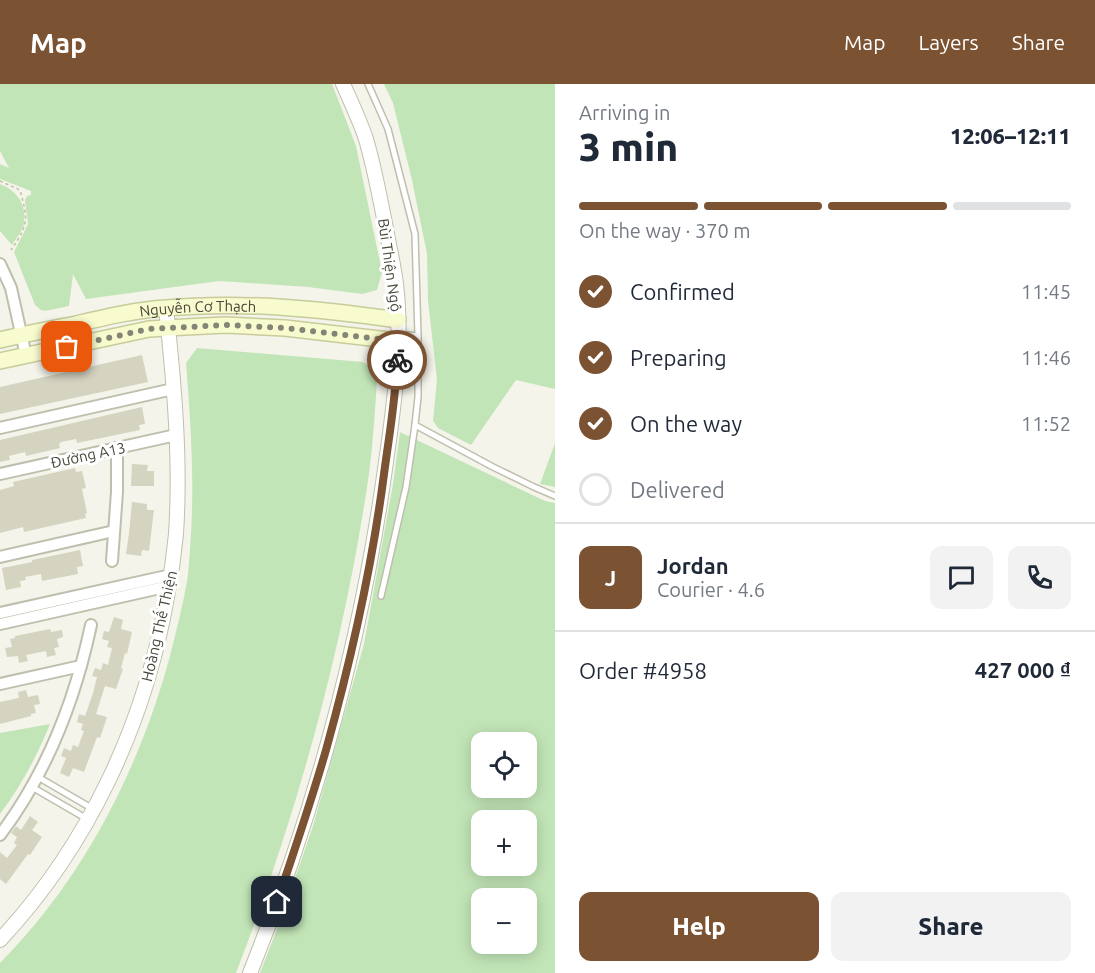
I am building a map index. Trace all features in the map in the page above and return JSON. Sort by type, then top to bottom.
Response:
[{"type":"main road","name":"Nguyễn Cơ Thạch","points":[[0,340],[111,316],[166,308],[226,305],[300,309],[398,332]]},
{"type":"main road","name":"Nguyễn Cơ Thạch","points":[[0,361],[149,329],[168,327],[248,326],[398,332]]},
{"type":"street","name":"Bùi Thiện Ngộ","points":[[250,973],[277,902],[311,799],[342,689],[376,530],[397,368],[396,285],[380,196],[366,138],[344,84]]},
{"type":"street","points":[[2,270],[16,306],[26,356]]},
{"type":"street","name":"Hoàng Thế Thiện","points":[[0,939],[57,869],[91,815],[115,768],[145,689],[158,642],[174,559],[177,504],[176,435],[166,308]]},
{"type":"street","points":[[0,428],[173,389]]},
{"type":"street","name":"Đường A13","points":[[0,474],[176,435]]},
{"type":"street","points":[[112,561],[117,448]]},
{"type":"street","points":[[0,556],[114,531]]},
{"type":"street","points":[[0,613],[170,581]]},
{"type":"street","points":[[0,624],[170,581]]},
{"type":"street","points":[[0,835],[35,782],[60,726],[81,666],[91,625]]},
{"type":"street","points":[[0,684],[81,666]]},
{"type":"lane","points":[[368,84],[388,129],[415,234],[418,336],[415,425],[406,487],[381,597]]},
{"type":"lane","points":[[398,332],[418,336]]},
{"type":"lane","points":[[415,425],[493,467],[555,496]]},
{"type":"lane","points":[[35,782],[91,815]]},
{"type":"lane","points":[[35,782],[91,815]]},
{"type":"path","points":[[0,181],[20,190],[26,216],[26,225],[11,250]]},
{"type":"green space","points":[[0,84],[332,84],[356,146],[382,272],[377,290],[362,294],[308,287],[219,281],[86,299],[73,274],[69,306],[41,310],[35,305],[14,252],[28,224],[25,200],[31,195],[31,191],[0,179],[0,164],[9,168],[0,151]]},
{"type":"green space","points":[[384,84],[555,84],[555,389],[516,380],[471,445],[438,428],[433,421],[437,380],[428,301],[427,254],[393,103]]},
{"type":"green space","points":[[0,184],[15,194],[24,210],[21,232],[12,245],[0,231]]},
{"type":"green space","points":[[197,348],[363,362],[372,369],[377,380],[373,439],[359,538],[332,665],[299,789],[236,973],[0,973],[0,963],[58,895],[83,859],[125,781],[157,698],[184,600],[188,573],[192,479],[186,363]]},
{"type":"green space","points":[[400,432],[545,501],[555,503],[555,973],[260,973],[313,826],[364,644],[393,484]]},
{"type":"green space","points":[[555,443],[555,487],[540,484]]},
{"type":"green space","points":[[50,724],[28,770],[0,814],[0,733]]},
{"type":"building","points":[[142,355],[148,382],[0,414],[0,387]]},
{"type":"building","points":[[142,407],[145,424],[139,425],[140,430],[77,443],[76,439],[61,442],[60,448],[26,456],[25,452],[9,456],[10,460],[0,462],[0,440]]},
{"type":"building","points":[[132,464],[148,465],[147,471],[154,471],[154,486],[131,486]]},
{"type":"building","points":[[75,468],[76,472],[82,471],[86,488],[82,489],[86,518],[24,532],[23,527],[0,533],[0,490],[14,486],[13,482]]},
{"type":"building","points":[[132,502],[147,504],[147,510],[154,510],[149,551],[142,550],[141,556],[126,554]]},
{"type":"building","points":[[80,550],[83,566],[77,567],[78,574],[42,581],[41,574],[25,577],[26,580],[20,581],[21,587],[6,590],[2,568]]},
{"type":"building","points":[[114,617],[123,620],[121,629],[132,632],[121,668],[123,669],[116,689],[105,686],[96,714],[107,717],[84,772],[73,768],[69,777],[60,773],[66,758],[61,756],[64,748],[71,751],[73,745],[78,747],[84,731],[81,730],[83,724],[77,722],[79,714],[85,716],[93,693],[97,677],[92,676],[95,668],[101,670],[103,663],[108,665],[112,648],[107,647],[109,641],[102,639],[104,631],[109,632]]},
{"type":"building","points":[[50,629],[51,632],[62,630],[63,637],[57,639],[59,647],[54,648],[56,655],[47,657],[46,651],[26,655],[28,661],[19,663],[18,656],[7,657],[5,648],[12,647],[10,639]]},
{"type":"building","points":[[26,690],[28,697],[38,695],[40,704],[34,705],[36,713],[0,724],[0,702],[19,698],[18,692]]},
{"type":"building","points":[[30,816],[38,822],[32,830],[42,837],[6,884],[0,879],[0,852],[7,858],[17,845],[14,843],[17,837],[11,833],[16,826],[21,830]]},
{"type":"way so far","points":[[67,347],[149,329],[226,325],[285,328],[397,341],[397,360]]},
{"type":"route","points":[[277,902],[326,750],[356,629],[376,530],[397,360]]}]
